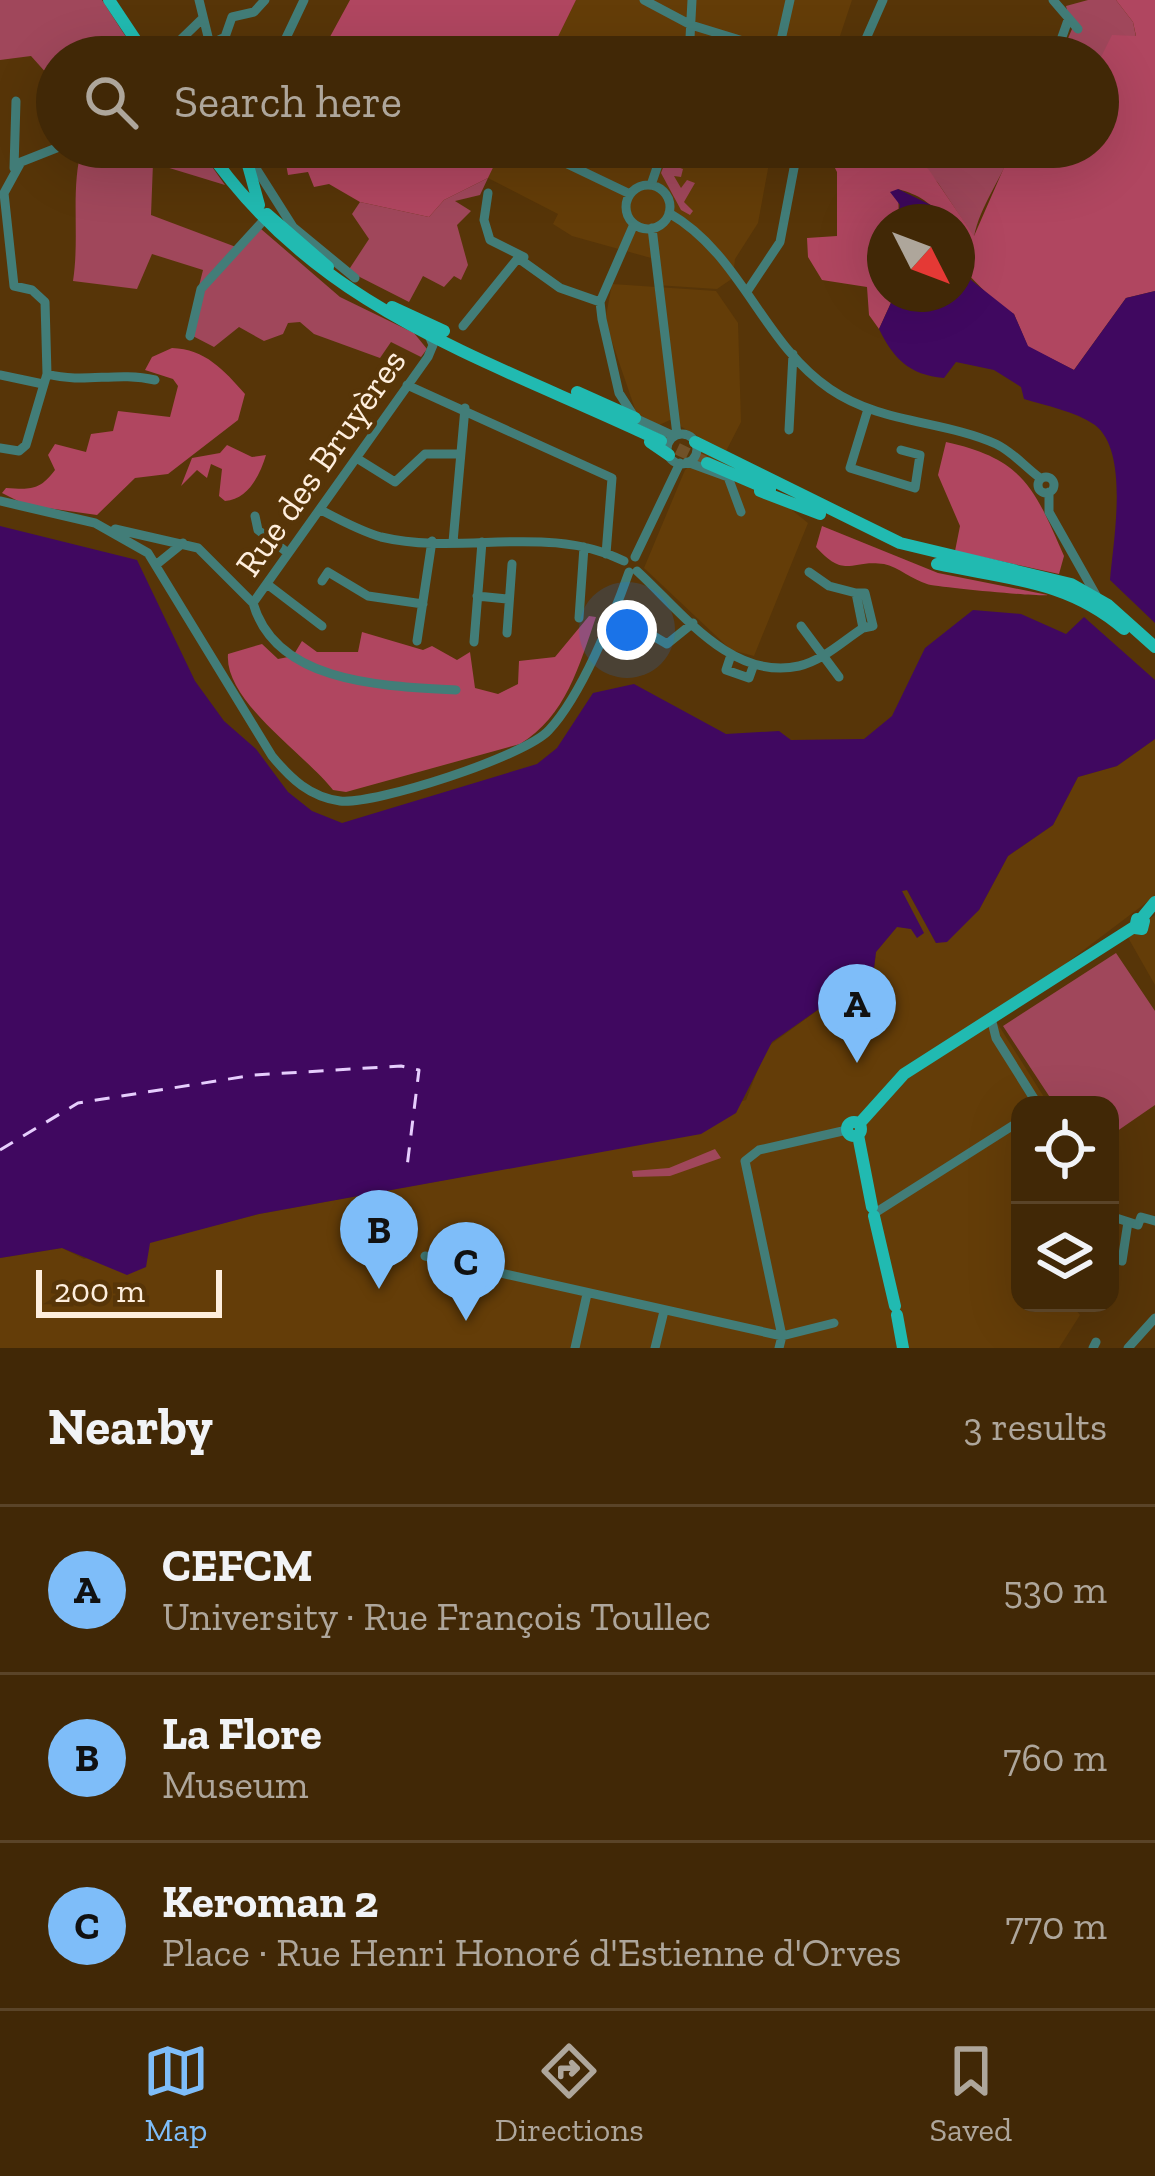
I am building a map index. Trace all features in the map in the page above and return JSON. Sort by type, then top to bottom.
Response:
[{"type":"main road","points":[[109,0],[136,36]]},
{"type":"main road","points":[[118,0],[139,36]]},
{"type":"main road","points":[[225,168],[263,220],[311,265],[428,333],[635,418]]},
{"type":"main road","points":[[228,168],[312,256],[365,292],[678,460]]},
{"type":"main road","points":[[249,168],[259,205]]},
{"type":"main road","points":[[507,365],[667,436]]},
{"type":"main road","points":[[694,440],[822,511]]},
{"type":"main road","points":[[708,461],[931,563],[1036,581],[1094,601],[1155,647]]},
{"type":"main road","points":[[728,477],[822,511]]},
{"type":"main road","points":[[1094,601],[1155,658]]},
{"type":"main road","points":[[903,1348],[855,1130],[904,1074],[1140,922],[1155,906]]},
{"type":"street","points":[[200,0],[207,36]]},
{"type":"street","points":[[224,36],[232,17],[254,12],[266,0]]},
{"type":"street","points":[[287,36],[304,0]]},
{"type":"street","points":[[644,0],[691,26],[732,36]]},
{"type":"street","points":[[690,36],[692,0]]},
{"type":"street","points":[[782,36],[790,0]]},
{"type":"street","points":[[867,36],[883,0]]},
{"type":"street","points":[[1053,0],[1078,29]]},
{"type":"street","points":[[184,36],[202,19]]},
{"type":"street","points":[[1062,36],[1068,20]]},
{"type":"street","points":[[14,286],[3,216],[4,193],[14,168],[16,101]]},
{"type":"street","points":[[0,124],[14,125]]},
{"type":"street","points":[[14,168],[36,158]]},
{"type":"street","points":[[256,168],[293,227],[355,278]]},
{"type":"street","points":[[576,168],[630,194],[651,185],[657,168]]},
{"type":"street","points":[[748,290],[780,242],[794,168]]},
{"type":"street","points":[[651,185],[668,198],[669,213]]},
{"type":"street","points":[[488,193],[484,220],[490,240],[524,257],[560,288],[600,302]]},
{"type":"street","points":[[630,194],[626,208],[634,224]]},
{"type":"street","points":[[669,213],[712,244],[793,355],[829,388],[868,409],[994,443],[1040,478],[1052,479],[1049,512],[1094,601]]},
{"type":"street","points":[[652,228],[669,213]]},
{"type":"street","points":[[190,337],[201,289],[263,220]]},
{"type":"street","points":[[634,224],[652,228]]},
{"type":"street","points":[[634,224],[600,302],[619,393],[635,418],[667,436],[694,440]]},
{"type":"street","points":[[652,228],[674,391],[667,436],[678,460],[728,477],[741,512]]},
{"type":"street","points":[[463,326],[524,257]]},
{"type":"street","points":[[0,290],[14,286],[32,290],[45,302],[45,379],[24,448],[0,448]]},
{"type":"street","name":"Rue des Bruyères","points":[[0,501],[198,548],[254,603],[431,351],[428,333]]},
{"type":"street","points":[[789,430],[793,355]]},
{"type":"street","points":[[0,375],[76,380],[120,371],[155,380]]},
{"type":"street","points":[[410,381],[612,478],[606,554]]},
{"type":"street","points":[[112,530],[157,564],[286,773],[308,791],[352,801],[491,761],[540,740],[567,707],[678,460],[695,454],[674,391]]},
{"type":"street","points":[[453,542],[465,408]]},
{"type":"street","points":[[868,409],[850,468],[915,488],[923,461],[920,455],[902,450]]},
{"type":"street","points":[[358,459],[395,482],[425,454],[459,454]]},
{"type":"street","points":[[321,510],[381,537],[584,547],[606,554],[631,565],[731,655],[754,664],[794,668],[825,654],[862,628],[856,593],[829,586],[809,572]]},
{"type":"street","points":[[255,516],[258,530],[288,553]]},
{"type":"street","points":[[417,640],[432,542]]},
{"type":"street","points":[[474,642],[482,542]]},
{"type":"street","name":"Rue des Bruyères","points":[[157,564],[183,543]]},
{"type":"street","points":[[579,618],[584,547]]},
{"type":"street","points":[[507,633],[512,564]]},
{"type":"street","points":[[325,576],[368,596],[423,604]]},
{"type":"street","points":[[267,584],[322,626]]},
{"type":"street","points":[[477,596],[507,599]]},
{"type":"street","points":[[254,603],[266,638],[285,656],[378,686],[456,690]]},
{"type":"street","points":[[650,634],[667,644],[693,623]]},
{"type":"street","points":[[801,626],[839,677]]},
{"type":"street","points":[[991,1018],[996,1038],[1032,1096]]},
{"type":"street","points":[[875,1212],[1011,1127]]},
{"type":"street","points":[[780,1342],[746,1161],[760,1150],[855,1130]]},
{"type":"street","points":[[1119,1219],[1138,1225],[1141,1217],[1155,1221]]},
{"type":"street","points":[[1122,1261],[1129,1222]]},
{"type":"street","points":[[425,1256],[780,1342],[834,1323]]},
{"type":"street","points":[[575,1348],[587,1294]]},
{"type":"street","points":[[656,1348],[664,1311]]},
{"type":"street","points":[[1128,1348],[1155,1318]]},
{"type":"shaded area","points":[[0,0],[102,0],[125,36],[36,36],[36,62],[31,56],[0,60]]},
{"type":"shaded area","points":[[350,0],[576,0],[558,36],[330,36]]},
{"type":"shaded area","points":[[576,0],[852,0],[840,36],[558,36]]},
{"type":"shaded area","points":[[1116,0],[1133,22],[1136,37],[1119,49],[1119,36],[1069,36],[1072,29],[1066,6]]},
{"type":"shaded area","points":[[1116,0],[1155,0],[1155,291],[1126,298],[1074,370],[1028,347],[1014,314],[975,281],[975,234],[1004,168],[1119,168],[1119,36],[1112,36],[1112,35],[1136,36],[1133,22]]},
{"type":"shaded area","points":[[79,168],[153,168],[151,215],[236,247],[261,229],[340,297],[414,333],[427,349],[421,357],[391,342],[380,358],[314,334],[300,322],[288,323],[283,334],[264,341],[239,327],[214,347],[187,333],[203,270],[152,254],[137,289],[73,281]]},
{"type":"shaded area","points":[[169,168],[213,168],[225,185]]},
{"type":"shaded area","points":[[287,168],[493,168],[488,178],[444,200],[429,217],[360,202],[329,184],[314,187],[308,172],[288,175]]},
{"type":"shaded area","points":[[493,168],[768,168],[758,223],[735,259],[733,278],[717,289],[656,285],[651,258],[572,236],[553,224],[558,214],[488,178]]},
{"type":"shaded area","points":[[663,168],[680,168],[681,177],[674,176],[681,188],[687,180],[695,183],[684,202],[693,211],[690,215],[681,210],[661,173]]},
{"type":"shaded area","points":[[835,168],[929,170],[952,204],[929,204],[898,189],[898,204],[867,204],[867,287],[822,280],[808,257],[807,238],[837,236]]},
{"type":"shaded area","points":[[925,168],[1004,168],[975,234],[975,204],[952,204]]},
{"type":"shaded area","points":[[488,178],[480,195],[455,201],[471,211],[457,225],[468,265],[461,280],[454,276],[444,287],[423,276],[409,302],[348,271],[369,239],[352,214],[360,202],[429,217],[444,200]]},
{"type":"shaded area","points":[[898,189],[929,204],[899,204],[890,192]]},
{"type":"shaded area","points":[[975,283],[1014,314],[1028,346],[1074,370],[1126,298],[1155,291],[1155,623],[1110,580],[1116,476],[1106,438],[1095,425],[1070,412],[1024,399],[1021,387],[994,370],[956,362],[944,378],[921,373],[896,356],[879,329],[887,312],[975,312]]},
{"type":"shaded area","points":[[612,284],[716,291],[738,323],[741,422],[724,455],[808,523],[754,656],[731,650],[644,568],[685,470],[699,458],[704,440],[670,420],[659,425],[637,415],[605,321]]},
{"type":"shaded area","points":[[869,312],[887,312],[879,329]]},
{"type":"shaded area","points":[[172,348],[204,357],[237,385],[245,394],[238,420],[168,474],[135,478],[97,515],[26,505],[2,493],[6,488],[27,489],[44,482],[55,470],[48,455],[55,444],[86,452],[91,434],[113,431],[118,411],[170,417],[178,386],[173,379],[145,370],[152,357]]},
{"type":"shaded area","points":[[946,442],[993,457],[1023,480],[1044,511],[1064,556],[1059,574],[955,551],[960,526],[938,475]]},
{"type":"shaded area","points":[[227,445],[252,457],[266,455],[246,491],[225,501],[219,496],[222,469],[211,464],[207,478],[197,470],[181,486],[192,458],[220,453]]},
{"type":"shaded area","points":[[0,526],[137,560],[195,681],[224,721],[256,749],[288,792],[312,811],[342,823],[537,764],[557,748],[593,693],[634,684],[726,734],[779,731],[791,740],[864,739],[892,716],[925,648],[973,610],[1021,614],[1066,634],[1084,617],[1155,680],[1155,739],[1117,766],[1078,777],[1053,825],[1008,856],[979,910],[947,942],[936,943],[907,890],[902,891],[924,933],[917,938],[911,929],[897,927],[876,952],[874,968],[888,1006],[836,997],[772,1042],[736,1113],[701,1134],[259,1214],[150,1243],[146,1267],[127,1275],[62,1248],[0,1258]]},
{"type":"shaded area","points":[[822,526],[938,573],[1048,595],[934,585],[884,564],[842,566],[816,547]]},
{"type":"shaded area","points":[[589,616],[596,617],[569,688],[536,733],[520,744],[346,792],[333,790],[268,726],[230,672],[228,654],[262,644],[278,659],[293,656],[302,641],[317,652],[358,652],[362,632],[423,650],[432,646],[457,660],[470,652],[475,688],[498,694],[518,684],[519,661],[555,657]]},
{"type":"shaded area","points":[[1155,739],[1155,896],[994,1018],[1043,1096],[1011,1096],[1011,1312],[1078,1312],[1059,1348],[0,1348],[0,1258],[62,1248],[84,1259],[259,1214],[516,1167],[746,1100],[766,1048],[837,996],[885,1007],[889,996],[874,969],[876,952],[897,926],[911,929],[901,891],[907,890],[936,943],[979,910],[1008,856],[1053,825],[1078,777],[1117,766]]},
{"type":"shaded area","points":[[1155,915],[1155,985],[1126,934]]},
{"type":"shaded area","points":[[1116,953],[1155,1011],[1155,1105],[1119,1130],[1119,1096],[1049,1096],[1003,1026]]},
{"type":"shaded area","points":[[715,1149],[721,1158],[670,1176],[633,1177],[632,1171],[669,1168]]},
{"type":"ferry route","points":[[0,1150],[78,1103],[254,1075],[401,1066],[419,1070],[407,1167]]},
{"type":"tunnel","points":[[661,441],[707,463]]},
{"type":"place","name":"CEFCM","points":[[857,1063]]},
{"type":"place","name":"La Flore","points":[[379,1289]]},
{"type":"place","name":"Keroman 2","points":[[466,1321]]}]
